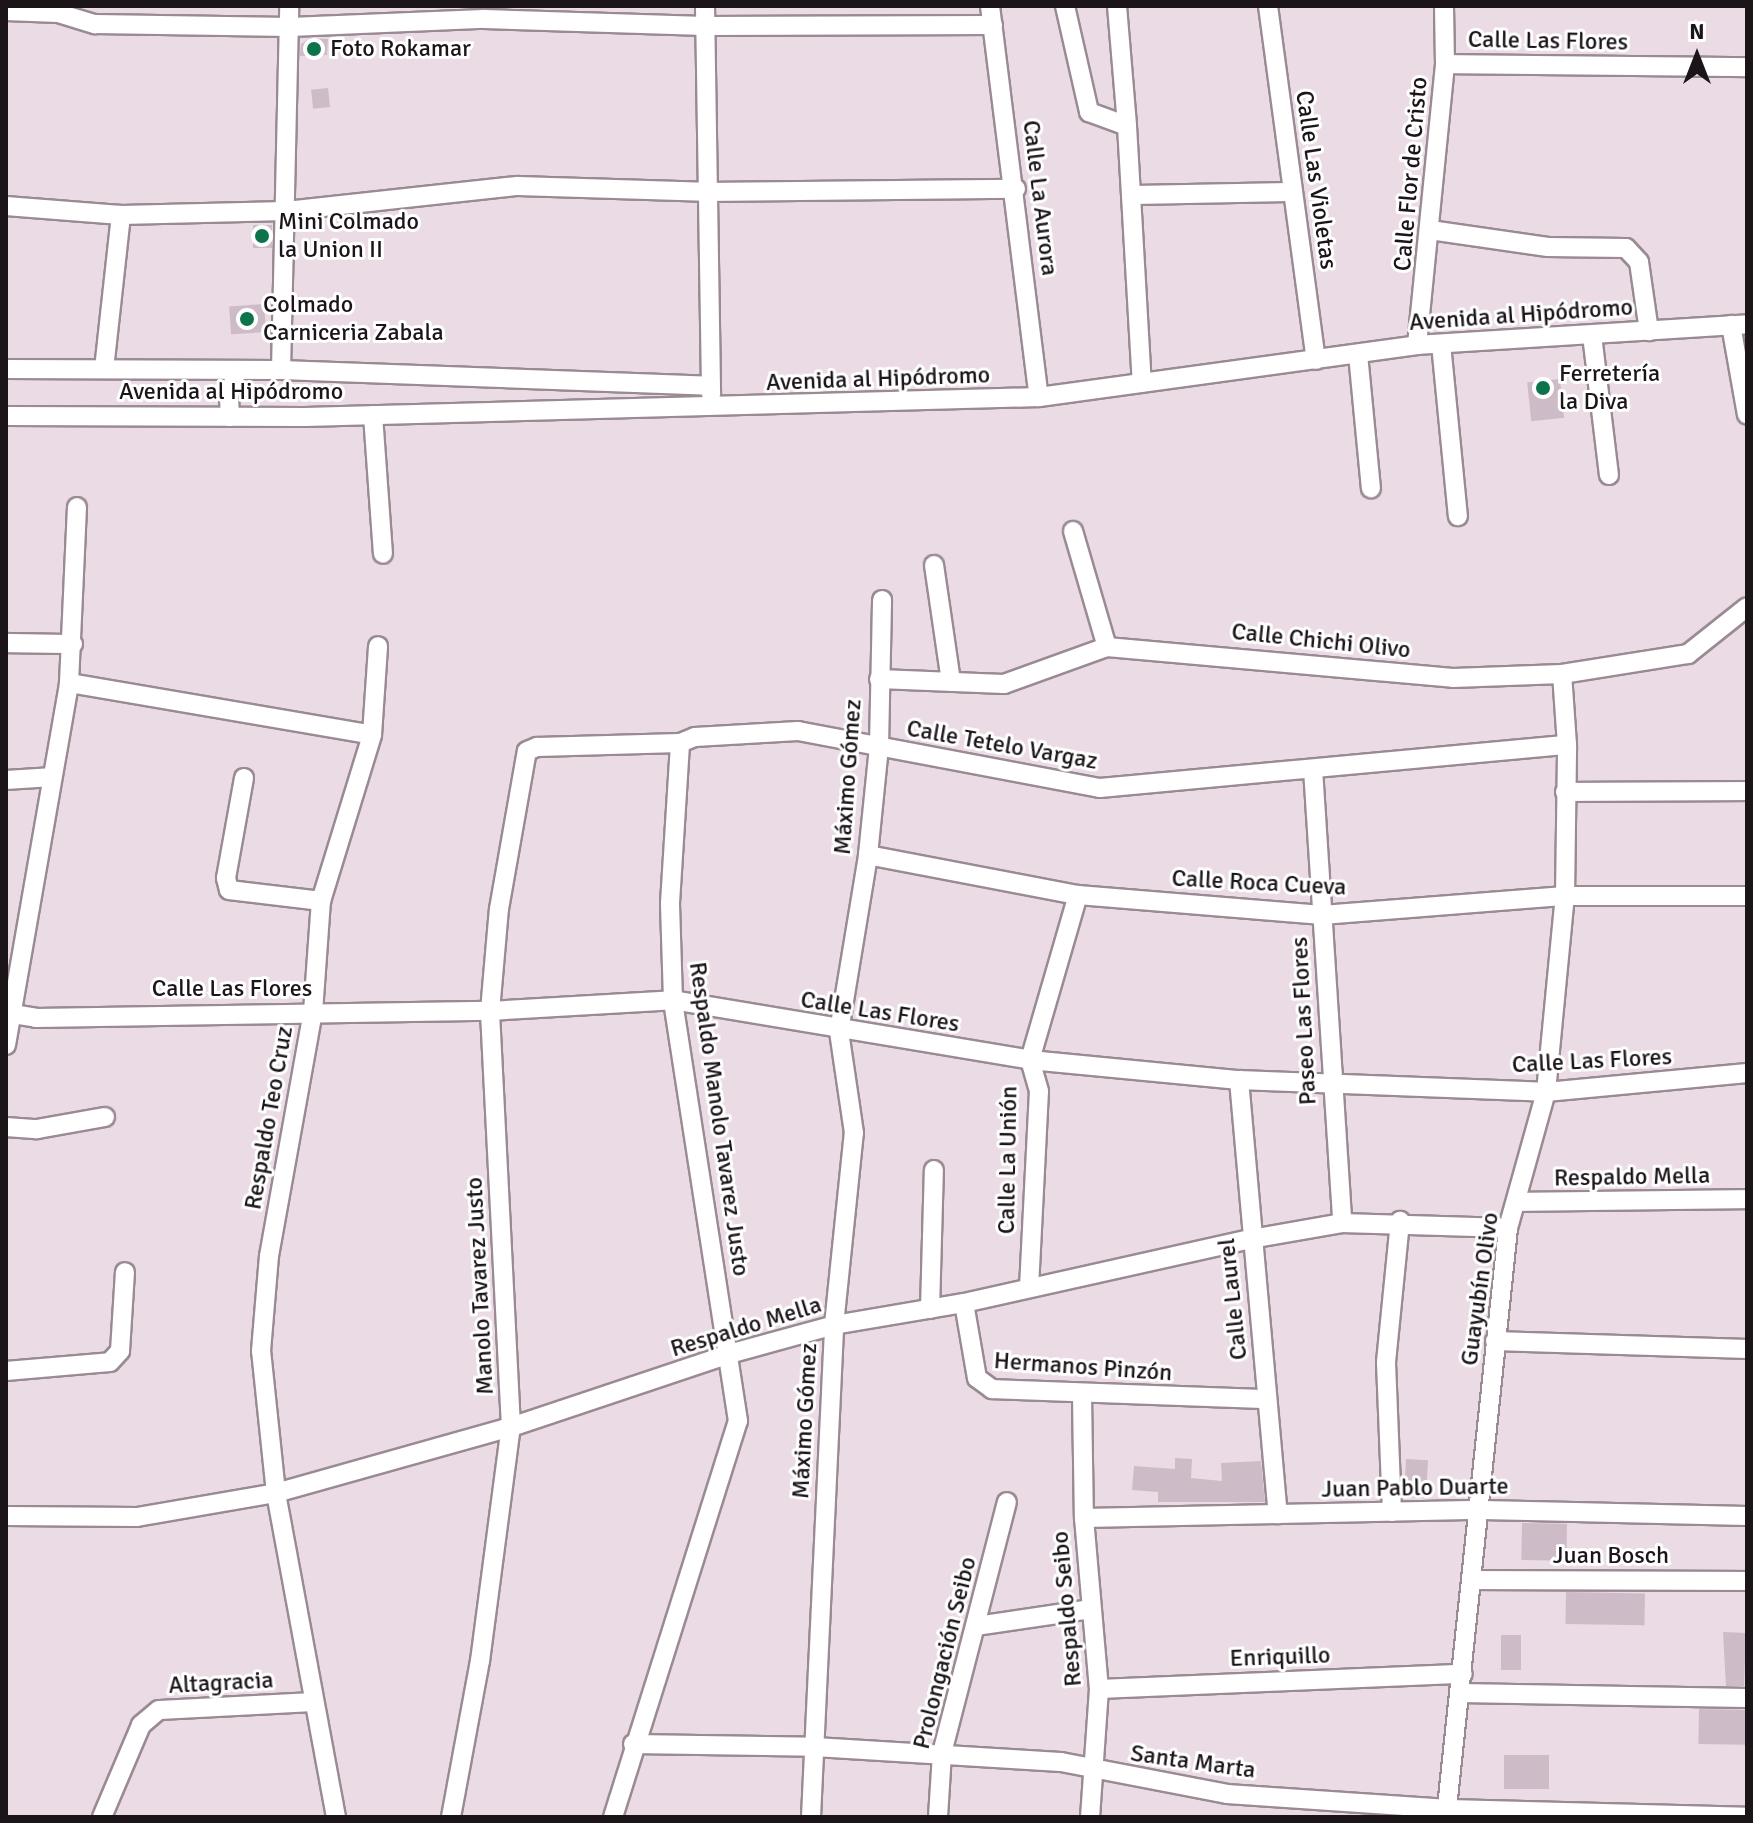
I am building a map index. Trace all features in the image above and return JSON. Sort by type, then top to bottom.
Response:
[{"type":"street","points":[[281,370],[289,6]]},
{"type":"street","points":[[705,6],[704,192],[711,409]]},
{"type":"street","name":"Calle La Aurora","points":[[990,6],[1016,189],[1039,397]]},
{"type":"street","points":[[1065,6],[1089,112],[1127,126]]},
{"type":"street","points":[[1117,6],[1142,383]]},
{"type":"street","name":"Calle Las Violetas","points":[[1268,6],[1316,360]]},
{"type":"street","name":"Calle Flor de Cristo","points":[[1417,345],[1445,64],[1444,6]]},
{"type":"street","points":[[6,11],[58,13],[95,24],[290,27],[484,12],[600,15],[705,26],[993,25]]},
{"type":"street","name":"Calle Las Flores","points":[[1445,64],[1747,67]]},
{"type":"street","points":[[6,206],[121,215],[286,211],[518,186],[704,192],[1016,189]]},
{"type":"street","points":[[1131,195],[1293,192]]},
{"type":"street","points":[[104,369],[121,215]]},
{"type":"street","points":[[1430,230],[1548,247],[1626,248],[1639,262],[1649,331]]},
{"type":"street","points":[[1739,324],[1747,415]]},
{"type":"street","name":"Avenida al Hipódromo","points":[[6,416],[230,417],[711,409],[1039,397],[1417,345],[1739,324]]},
{"type":"street","points":[[1592,335],[1609,475]]},
{"type":"street","points":[[1441,344],[1458,516]]},
{"type":"street","points":[[1358,354],[1371,488]]},
{"type":"street","points":[[6,369],[281,370],[710,386]]},
{"type":"street","points":[[230,417],[229,395],[237,370]]},
{"type":"street","points":[[373,415],[383,554]]},
{"type":"street","points":[[6,1045],[9,1013],[69,683],[77,507]]},
{"type":"street","points":[[1073,531],[1107,647]]},
{"type":"street","points":[[934,565],[951,682]]},
{"type":"street","name":"Máximo Gómez","points":[[811,1817],[834,1325],[854,1133],[839,1031],[868,855],[879,746],[882,600]]},
{"type":"street","name":"Calle Chichi Olivo","points":[[879,679],[1004,684],[1107,647],[1453,678],[1562,674],[1688,654],[1747,607]]},
{"type":"street","points":[[6,643],[73,644]]},
{"type":"street","name":"Respaldo Teo Cruz","points":[[336,1817],[276,1493],[261,1351],[269,1256],[313,1012],[321,901],[372,735],[378,646]]},
{"type":"street","name":"Guayubín Olivo","points":[[1447,1813],[1482,1510],[1495,1341],[1508,1228],[1546,1092],[1565,896],[1567,745],[1562,674]]},
{"type":"street","points":[[69,683],[372,735]]},
{"type":"street","name":"Calle Tetelo Vargaz","points":[[527,751],[537,747],[680,743],[798,731],[1100,788],[1567,745]]},
{"type":"street","name":"Respaldo Manolo Tavarez Justo","points":[[613,1817],[633,1744],[736,1434],[729,1354],[673,1000],[670,903],[680,743]]},
{"type":"street","name":"Manolo Tavarez Justo","points":[[451,1817],[480,1661],[511,1427],[490,1011],[499,909],[527,751]]},
{"type":"street","name":"Paseo Las Flores","points":[[1313,769],[1330,1082],[1342,1223]]},
{"type":"street","points":[[6,780],[52,777]]},
{"type":"street","points":[[244,778],[226,878],[229,890],[321,901]]},
{"type":"street","points":[[1565,792],[1747,791]]},
{"type":"street","name":"Calle Roca Cueva","points":[[868,855],[1078,895],[1322,915],[1565,896],[1747,896]]},
{"type":"street","name":"Calle La Unión","points":[[1029,1288],[1039,1091],[1030,1060],[1078,895]]},
{"type":"street","name":"Calle Las Flores","points":[[9,1013],[36,1018],[490,1011],[673,1000],[839,1031],[1030,1060],[1239,1080],[1546,1092],[1747,1073]]},
{"type":"street","name":"Calle Laurel","points":[[1239,1080],[1278,1514]]},
{"type":"street","points":[[6,1127],[37,1129],[105,1117]]},
{"type":"street","points":[[930,1309],[934,1170]]},
{"type":"street","name":"Respaldo Mella","points":[[1517,1202],[1747,1199]]},
{"type":"street","points":[[1392,1512],[1386,1362],[1400,1221]]},
{"type":"street","name":"Respaldo Mella","points":[[6,1516],[137,1517],[276,1493],[511,1427],[729,1354],[834,1325],[964,1303],[1251,1239],[1342,1223],[1400,1221],[1508,1228]]},
{"type":"street","points":[[6,1371],[46,1372],[110,1362],[120,1351],[125,1272]]},
{"type":"street","name":"Hermanos Pinzón","points":[[964,1303],[981,1385],[1082,1396],[1267,1399]]},
{"type":"street","points":[[1495,1341],[1747,1349]]},
{"type":"street","name":"Respaldo Seibo","points":[[1082,1396],[1084,1518],[1099,1689],[1090,1817]]},
{"type":"street","name":"Prolongación Seibo","points":[[938,1817],[942,1753],[1007,1502]]},
{"type":"street","name":"Juan Pablo Duarte","points":[[1084,1518],[1482,1510],[1747,1516]]},
{"type":"street","name":"Juan Bosch","points":[[1474,1580],[1747,1581]]},
{"type":"street","points":[[976,1626],[1091,1609]]},
{"type":"street","name":"Enriquillo","points":[[1099,1689],[1463,1674]]},
{"type":"street","points":[[1460,1693],[1747,1698]]},
{"type":"street","name":"Altagracia","points":[[102,1817],[141,1725],[159,1710],[314,1702]]},
{"type":"street","name":"Santa Marta","points":[[633,1744],[815,1747],[1061,1762],[1093,1771],[1227,1794],[1447,1813],[1747,1817]]},
{"type":"building","name":"Foto Rokamar","points":[[310,38],[328,39],[327,55],[300,56],[301,44]]},
{"type":"building","points":[[328,88],[330,107],[313,109],[311,90]]},
{"type":"building","name":"Mini Colmado la Union II","points":[[253,225],[272,225],[272,248],[253,248]]},
{"type":"building","name":"Colmado Carniceria Zabala","points":[[264,304],[266,332],[231,334],[229,306]]},
{"type":"building","points":[[1560,379],[1564,418],[1531,421],[1527,382]]},
{"type":"building","points":[[1175,1458],[1192,1459],[1191,1478],[1222,1481],[1221,1463],[1261,1461],[1265,1502],[1158,1502],[1158,1492],[1132,1490],[1134,1466],[1175,1469]]},
{"type":"building","points":[[1406,1459],[1428,1460],[1426,1498],[1404,1497]]},
{"type":"building","points":[[1522,1523],[1567,1524],[1566,1561],[1521,1560]]},
{"type":"building","points":[[1566,1592],[1645,1593],[1644,1625],[1565,1624]]},
{"type":"building","points":[[1723,1632],[1746,1633],[1744,1686],[1726,1686]]},
{"type":"building","points":[[1501,1635],[1521,1635],[1521,1670],[1501,1670]]},
{"type":"building","points":[[1699,1709],[1747,1710],[1746,1745],[1698,1744]]},
{"type":"building","points":[[1504,1755],[1549,1755],[1549,1789],[1504,1789]]},
{"type":"place","name":"Foto Rokamar","points":[[314,49]]},
{"type":"place","name":"Mini Colmado la Union II","points":[[262,236]]},
{"type":"place","name":"Colmado Carniceria Zabala","points":[[247,319]]},
{"type":"place","name":"Ferretería la Diva","points":[[1543,388]]}]
